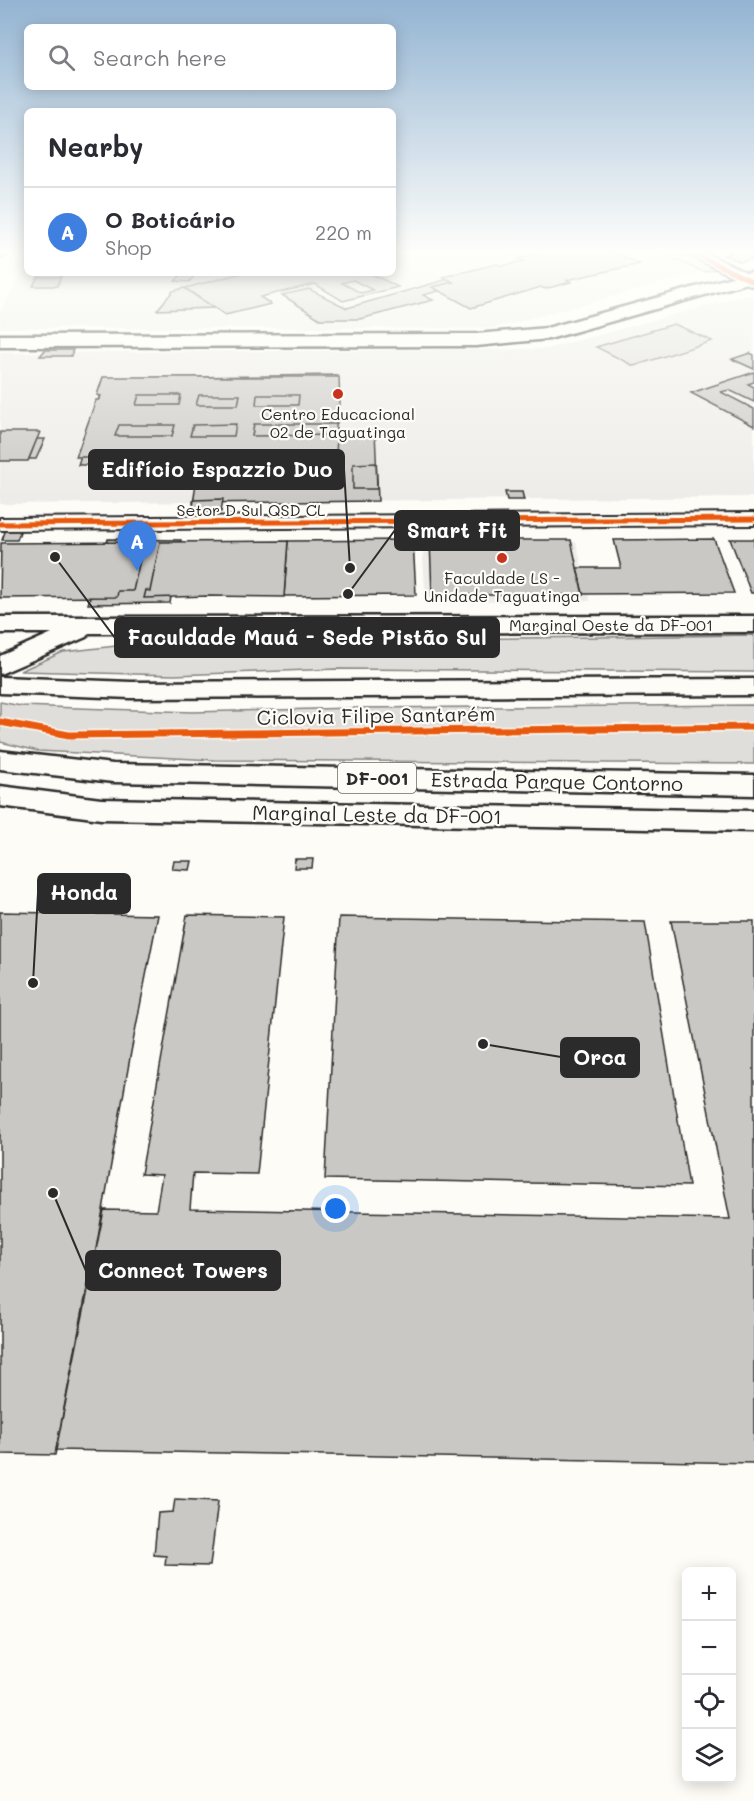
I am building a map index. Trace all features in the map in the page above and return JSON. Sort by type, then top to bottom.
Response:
[{"type":"main road","points":[[0,341],[476,340],[527,337],[538,334]]},
{"type":"main road","points":[[0,666],[92,624]]},
{"type":"main road","name":"Marginal Oeste da DF-001","points":[[0,625],[754,624]]},
{"type":"main road","points":[[0,685],[131,690],[754,687]]},
{"type":"main road","name":"Estrada Parque Contorno","points":[[0,760],[113,773],[752,787]]},
{"type":"main road","name":"Marginal Leste da DF-001","points":[[0,796],[101,809],[754,821]]},
{"type":"main road","points":[[0,821],[17,816],[101,809]]},
{"type":"street","name":"Setor D Sul QSD CL","points":[[0,524],[754,519]]},
{"type":"shaded area","name":"Centro Educacional 02 de Taguatinga","points":[[602,334],[754,334],[754,497],[0,504],[0,353],[546,349]]},
{"type":"shaded area","points":[[640,334],[696,334],[712,341],[634,366],[596,347]]},
{"type":"shaded area","name":"Faculdade LS - Unidade Taguatinga","points":[[576,542],[590,601],[426,602],[422,543]]},
{"type":"shaded area","points":[[754,635],[754,672],[337,669],[174,675],[20,671],[63,652],[143,643]]},
{"type":"shaded area","points":[[0,702],[21,706],[192,712],[353,708],[754,705],[754,764],[214,760],[38,751],[0,742]]},
{"type":"building","points":[[45,350],[73,350],[71,356],[40,356]]},
{"type":"building","points":[[750,353],[754,355],[754,369],[732,359]]},
{"type":"building","points":[[754,372],[754,382],[748,384],[754,387],[754,402],[729,390],[721,392],[754,409],[754,426],[691,393]]},
{"type":"building","points":[[337,375],[336,431],[375,431],[378,501],[193,503],[199,464],[78,465],[105,378]]},
{"type":"building","points":[[103,377],[339,377],[340,405],[337,405],[337,424],[254,424],[252,436],[337,435],[336,456],[76,457],[96,400],[99,400],[101,396],[97,395]],"holes":[[[139,395],[181,395],[179,405],[136,405]],[[199,395],[240,395],[238,405],[196,405]],[[257,395],[299,395],[298,405],[256,405]],[[236,424],[234,436],[190,436],[193,425]],[[119,425],[175,425],[172,436],[115,436]]]},
{"type":"building","points":[[0,432],[40,432],[28,461],[0,461]]},
{"type":"building","points":[[37,439],[45,439],[36,459],[29,459]]},
{"type":"building","points":[[376,463],[377,489],[353,489],[353,464]]},
{"type":"building","points":[[505,492],[522,492],[524,500],[507,500]]},
{"type":"building","points":[[223,499],[221,512],[192,512],[194,500]]},
{"type":"building","points":[[6,529],[21,529],[17,540],[2,540]]},
{"type":"building","points":[[108,539],[181,540],[170,603],[88,604]]},
{"type":"building","points":[[714,539],[734,593],[583,594],[577,568],[621,568],[614,540]]},
{"type":"building","points":[[730,539],[754,539],[754,593],[751,593]]},
{"type":"building","points":[[413,540],[416,595],[284,596],[288,541]]},
{"type":"building","name":"Faculdade LS - Unidade Taguatinga","points":[[430,540],[571,540],[583,595],[432,595]]},
{"type":"building","points":[[288,541],[284,597],[144,598],[146,590],[150,591],[160,542]]},
{"type":"building","points":[[144,542],[133,591],[118,591],[117,597],[0,598],[1,543]]},
{"type":"building","points":[[295,859],[313,859],[312,868],[294,868]]},
{"type":"building","points":[[174,861],[192,861],[190,870],[172,869]]},
{"type":"building","points":[[0,912],[158,915],[90,1283],[88,1283],[55,1455],[0,1454]]},
{"type":"building","points":[[187,915],[284,917],[257,1174],[193,1173],[190,1209],[730,1219],[671,921],[754,921],[754,1463],[56,1450],[104,1210],[156,1211],[162,1175],[141,1174]]},
{"type":"building","points":[[339,917],[645,922],[689,1186],[325,1179]]},
{"type":"building","points":[[175,1499],[218,1501],[210,1566],[165,1565],[166,1556],[154,1555],[158,1513],[173,1512]]},
{"type":"cycle path","points":[[0,524],[754,519]]},
{"type":"cycle path","name":"Ciclovia Filipe Santarém","points":[[0,722],[69,735],[754,727]]},
{"type":"place","name":"Centro Educacional 02 de Taguatinga","points":[[338,394]]},
{"type":"place","name":"Faculdade Mauá - Sede Pistão Sul","points":[[55,557]]},
{"type":"place","name":"Faculdade LS - Unidade Taguatinga","points":[[502,558]]},
{"type":"place","name":"Edifício Espazzio Duo","points":[[350,568]]},
{"type":"place","name":"O Boticário","points":[[137,571]]},
{"type":"place","name":"Smart Fit","points":[[348,594]]},
{"type":"place","name":"Honda","points":[[33,983]]},
{"type":"place","name":"Orca","points":[[483,1044]]},
{"type":"place","name":"Connect Towers","points":[[53,1193]]}]
